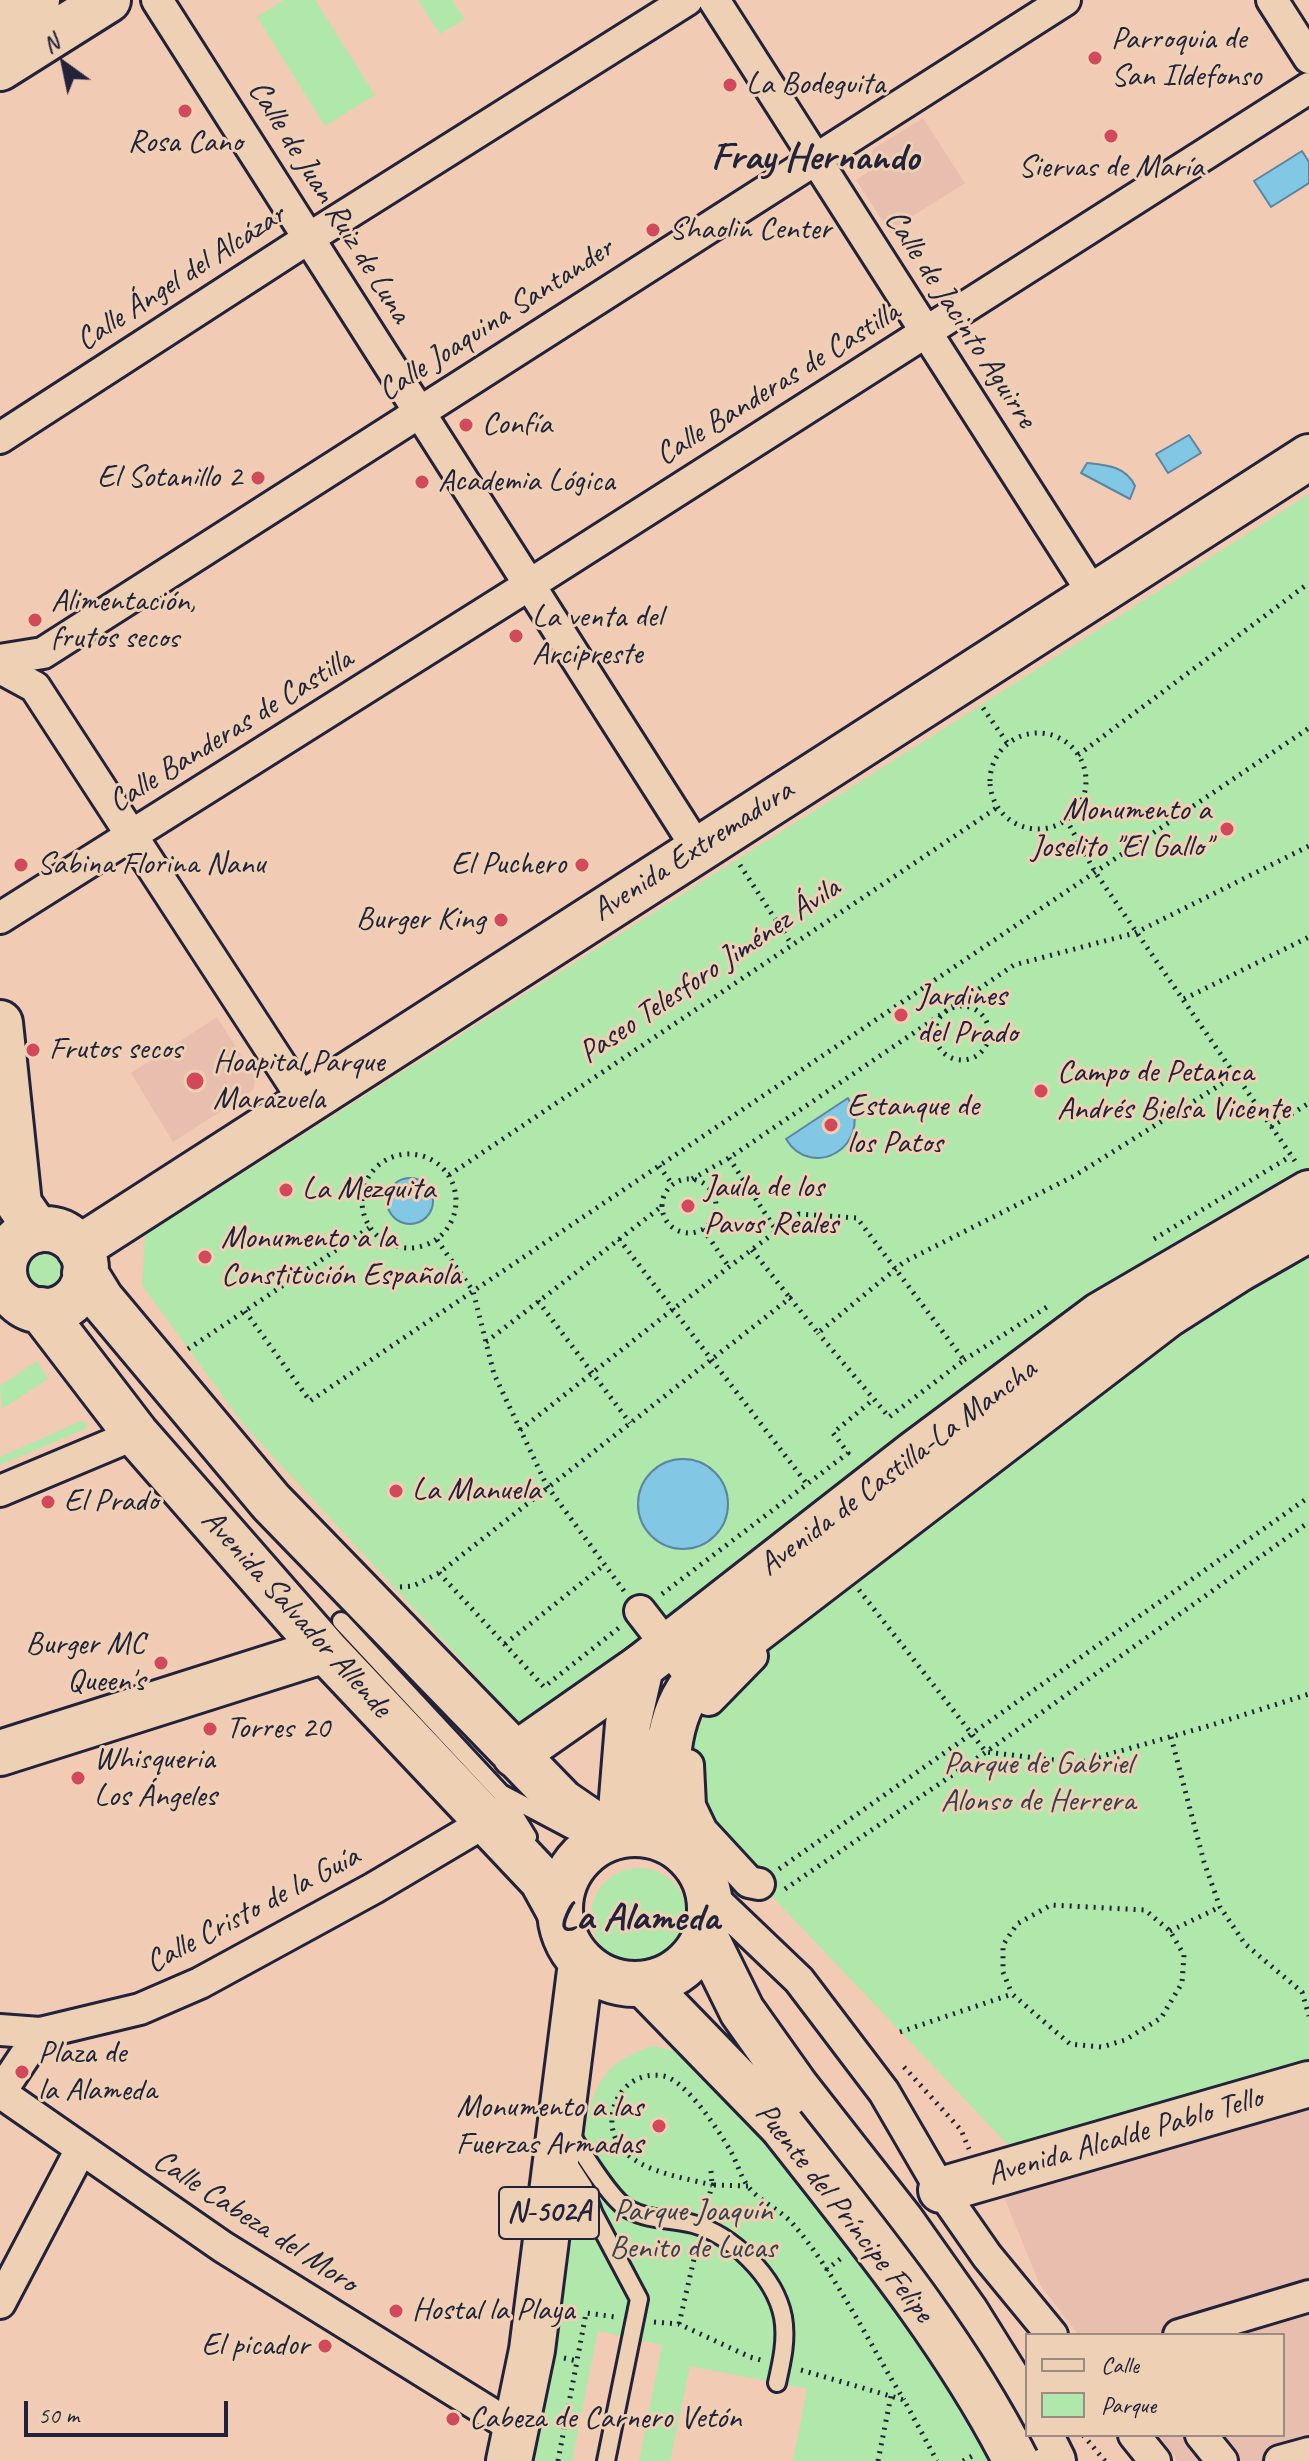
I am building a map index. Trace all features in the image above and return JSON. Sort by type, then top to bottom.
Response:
[{"type":"main road","points":[[0,24],[37,0]]},
{"type":"main road","points":[[0,68],[108,0]]},
{"type":"main road","name":"Avenida Extremadura","points":[[14,1277],[60,1307],[71,1300],[82,1285],[82,1260],[305,1102],[1309,457]]},
{"type":"main road","name":"Avenida Salvador Allende","points":[[0,1023],[19,1204],[14,1277],[136,1434],[333,1636],[501,1790],[562,1802],[628,1837]]},
{"type":"main road","name":"Avenida de Castilla-La Mancha","points":[[628,1837],[668,1808],[670,1740],[678,1709],[702,1691],[803,1567],[1100,1315],[1303,1179]]},
{"type":"main road","name":"Avenida de Castilla-La Mancha","points":[[501,1790],[654,1657],[803,1567],[1167,1315],[1309,1229]]},
{"type":"main road","points":[[14,1277],[63,1233],[82,1260]]},
{"type":"main road","name":"Avenida Salvador Allende","points":[[82,1260],[101,1299],[271,1502],[501,1790],[542,1880],[561,1901]]},
{"type":"main road","points":[[0,1753],[333,1636]]},
{"type":"main road","points":[[628,1837],[628,1724],[654,1657]]},
{"type":"main road","points":[[628,1837],[697,1864],[710,1895],[711,1917],[706,1938],[692,1960],[671,1977],[645,1985],[622,1984],[600,1977],[581,1963],[565,1939],[561,1901],[570,1871],[582,1855],[628,1837]]},
{"type":"main road","name":"Puente del Príncipe Felipe","points":[[706,1938],[789,2106],[996,2422],[1016,2461]]},
{"type":"main road","name":"N-502A","points":[[513,2445],[532,2350],[581,1963]]},
{"type":"main road","name":"Puente del Príncipe Felipe","points":[[645,1985],[789,2106],[901,2221],[966,2313],[1025,2408]]},
{"type":"main road","name":"Avenida Alcalde Pablo Tello","points":[[961,2185],[1309,2084]]},
{"type":"main road","points":[[1041,2437],[1053,2461]]},
{"type":"street","name":"Calle de Juan Ruiz de Luna","points":[[157,0],[529,585],[709,841]]},
{"type":"street","name":"Calle Ángel del Alcázar","points":[[0,438],[309,238],[687,0]]},
{"type":"street","name":"Calle de Jacinto Aguirre","points":[[714,0],[1094,595]]},
{"type":"street","name":"Calle Joaquina Santander","points":[[0,660],[43,653],[1065,0]]},
{"type":"street","points":[[1272,0],[1309,58]]},
{"type":"street","name":"Calle Banderas de Castilla","points":[[0,918],[1309,88]]},
{"type":"street","points":[[0,668],[35,687],[305,1102]]},
{"type":"street","points":[[0,1491],[136,1434]]},
{"type":"street","points":[[766,1891],[749,1882],[702,1831],[690,1806],[687,1755],[702,1691],[835,1590],[854,1583]]},
{"type":"street","points":[[640,1611],[654,1657],[702,1691]]},
{"type":"street","name":"Calle Cristo de la Guía","points":[[40,2033],[140,2009],[200,1983],[374,1888],[501,1790]]},
{"type":"street","points":[[710,1895],[799,1980],[884,2092],[961,2185],[987,2256],[1050,2333]]},
{"type":"street","points":[[0,2030],[40,2033],[0,2093]]},
{"type":"street","name":"Calle Cabeza del Moro","points":[[0,2093],[513,2445]]},
{"type":"street","points":[[0,2303],[81,2149]]},
{"type":"street","points":[[1186,2333],[1309,2296]]},
{"type":"street","points":[[1136,2437],[1155,2461]]},
{"type":"street","points":[[1203,2437],[1222,2461]]},
{"type":"street","points":[[1280,2461],[1309,2453]]},
{"type":"lane","points":[[1108,1336],[1167,1315]]},
{"type":"lane","points":[[628,1837],[646,1810],[647,1761]]},
{"type":"lane","points":[[559,2133],[626,2208],[652,2219],[701,2228],[731,2241],[764,2274],[783,2315],[784,2353],[777,2383]]},
{"type":"lane","points":[[559,2133],[594,2214],[639,2299],[606,2461]]},
{"type":"path","points":[[1078,755],[1309,583]]},
{"type":"path","points":[[971,674],[981,705],[1008,744]]},
{"type":"path","points":[[245,1311],[310,1401],[1309,728]]},
{"type":"path","points":[[1045,734],[1058,738],[1078,755],[1086,782],[1077,809],[1066,819],[1042,829],[1029,828],[1006,817],[998,807],[992,795],[992,767],[1008,744],[1019,737],[1045,734]]},
{"type":"path","name":"Paseo Telesforo Jiménez Ávila","points":[[449,1175],[998,807]]},
{"type":"path","points":[[1066,819],[1095,872],[1135,933],[1236,1075],[1303,1179]]},
{"type":"path","points":[[709,841],[792,945]]},
{"type":"path","points":[[692,1179],[729,1158],[1014,965],[1135,933],[1309,846]]},
{"type":"path","points":[[1184,999],[1309,937]]},
{"type":"path","points":[[965,1006],[981,1012],[986,1019],[989,1035],[983,1050],[976,1056],[953,1059],[940,1049],[935,1027],[948,1009],[965,1006]]},
{"type":"path","points":[[818,1333],[904,1262],[1074,1176],[1236,1075]]},
{"type":"path","points":[[1271,1127],[1309,1103]]},
{"type":"path","points":[[411,1154],[438,1164],[449,1175],[457,1202],[448,1229],[437,1240],[424,1247],[393,1247],[379,1239],[369,1228],[361,1199],[371,1172],[382,1162],[396,1155],[411,1154]]},
{"type":"path","points":[[729,1158],[776,1230]]},
{"type":"path","points":[[659,1166],[672,1184]]},
{"type":"path","points":[[692,1179],[707,1186],[715,1200],[714,1216],[703,1229],[679,1232],[667,1222],[661,1207],[664,1194],[672,1184],[692,1179]]},
{"type":"path","points":[[486,1342],[661,1207]]},
{"type":"path","points":[[520,1430],[672,1310],[799,1214],[857,1218],[964,1360],[889,1417],[752,1250]]},
{"type":"path","points":[[188,1349],[369,1228]]},
{"type":"path","points":[[703,1229],[729,1267]]},
{"type":"path","points":[[619,1239],[807,1484]]},
{"type":"path","points":[[437,1240],[473,1291],[494,1374],[547,1486],[640,1611]]},
{"type":"path","points":[[395,1588],[413,1586],[439,1573],[790,1298]]},
{"type":"path","points":[[538,1301],[630,1423]]},
{"type":"path","points":[[439,1573],[544,1687],[848,1453],[833,1433],[874,1399]]},
{"type":"path","points":[[766,1891],[971,1732],[1309,1497]]},
{"type":"path","points":[[766,1891],[986,1752],[1309,1522]]},
{"type":"path","points":[[505,1644],[604,1565]]},
{"type":"path","points":[[854,1583],[986,1752],[1078,1763],[1309,1694]]},
{"type":"path","points":[[1171,1737],[1204,1862],[1220,1907],[1245,1944],[1302,1992],[1309,2016]]},
{"type":"path","points":[[1051,1905],[1145,1910],[1170,1931],[1184,1955],[1182,1983],[1161,2018],[1125,2040],[1102,2047],[1070,2044],[1012,1994],[1003,1972],[1003,1945],[1017,1924],[1051,1905]]},
{"type":"path","points":[[1170,1931],[1220,1907]]},
{"type":"path","points":[[900,2032],[1012,1994]]},
{"type":"path","points":[[898,2060],[961,2130],[961,2185]]},
{"type":"path","points":[[748,2186],[712,2185],[647,2166],[625,2153],[613,2133],[610,2120],[613,2105],[621,2092],[643,2077],[654,2075],[665,2076],[683,2086],[730,2150],[748,2186],[793,2223],[835,2284],[937,2461]]},
{"type":"path","points":[[679,2324],[712,2185],[711,2171]]},
{"type":"path","points":[[558,2461],[586,2313],[679,2324],[750,2357],[904,2400]]},
{"type":"path","points":[[532,2350],[577,2361]]},
{"type":"path","points":[[878,2461],[891,2396]]},
{"type":"path","points":[[1085,2437],[1105,2461]]},
{"type":"shaded area","points":[[923,118],[965,183],[889,231],[856,180],[867,173],[873,149]]},
{"type":"shaded area","name":"Hoapital Parque Marazuela","points":[[217,1017],[255,1078],[254,1087],[173,1142],[131,1073]]},
{"type":"shaded area","points":[[1309,2102],[1309,2461],[1178,2461],[1160,2437],[1285,2437],[1285,2333],[1077,2333],[1040,2285],[999,2185]]},
{"type":"green space","points":[[284,0],[315,0],[375,95],[325,126],[257,17]]},
{"type":"green space","points":[[418,0],[452,0],[465,19],[440,34]]},
{"type":"green space","name":"Jardines del Prado","points":[[1309,494],[1309,1170],[1095,1296],[529,1733],[244,1425],[142,1285],[145,1235]],"holes":[[[416,1179],[430,1196],[431,1211],[428,1216],[414,1222],[394,1217],[387,1204]]]},
{"type":"green space","points":[[43,1245],[61,1252],[68,1270],[61,1288],[43,1295],[25,1288],[18,1270],[25,1252]]},
{"type":"green space","name":"Parque de Gabriel Alonso de Herrera","points":[[1309,1255],[1309,2059],[1012,2149],[708,1829],[695,1776],[696,1736],[714,1702],[780,1638],[1141,1364]]},
{"type":"green space","points":[[37,1361],[48,1379],[2,1409],[0,1386]]},
{"type":"green space","points":[[81,1421],[88,1424],[85,1429],[0,1465],[0,1457]]},
{"type":"green space","points":[[639,1868],[658,1871],[673,1882],[684,1897],[687,1916],[684,1935],[673,1950],[658,1961],[639,1964],[620,1961],[605,1950],[594,1935],[591,1916],[594,1897],[605,1882],[620,1871]]},
{"type":"green space","name":"Parque Joaquín Benito de Lucas","points":[[652,2046],[682,2052],[762,2130],[854,2248],[922,2349],[990,2461],[793,2461],[807,2389],[690,2366],[670,2461],[639,2461],[662,2345],[598,2331],[572,2461],[531,2461],[562,2307],[588,2114],[597,2088],[610,2070],[627,2057]]},
{"type":"water","points":[[1302,151],[1309,162],[1309,183],[1271,207],[1254,181]]},
{"type":"water","points":[[1189,435],[1201,453],[1168,473],[1156,454]]},
{"type":"water","points":[[1087,463],[1115,468],[1126,474],[1135,486],[1130,499],[1081,473]]},
{"type":"water","name":"Estanque de los Patos","points":[[848,1098],[854,1115],[853,1130],[847,1143],[837,1152],[824,1157],[810,1157],[797,1152],[786,1139]]},
{"type":"water","points":[[410,1178],[426,1185],[433,1201],[426,1217],[410,1224],[394,1217],[387,1201],[394,1185]]},
{"type":"water","points":[[683,1459],[700,1463],[715,1472],[724,1487],[728,1504],[724,1521],[715,1536],[700,1545],[683,1549],[666,1545],[651,1536],[642,1521],[638,1504],[642,1487],[651,1472],[666,1463]]},
{"type":"place","name":"Parroquia de San Ildefonso","points":[[1095,58]]},
{"type":"place","name":"La Bodeguita","points":[[730,85]]},
{"type":"place","name":"Rosa Cano","points":[[185,111]]},
{"type":"place","name":"Siervas de María","points":[[1111,136]]},
{"type":"place","name":"Shaolin Center","points":[[653,230]]},
{"type":"place","name":"Confía","points":[[466,425]]},
{"type":"place","name":"El Sotanillo 2","points":[[258,478]]},
{"type":"place","name":"Academia Lógica","points":[[422,482]]},
{"type":"place","name":"Alimentación, frutos secos","points":[[35,620]]},
{"type":"place","name":"La venta del Arcipreste","points":[[516,636]]},
{"type":"place","name":"Monumento a Joselito \"El Gallo\"","points":[[1227,829]]},
{"type":"place","name":"Sabina Florina Nanu","points":[[21,865]]},
{"type":"place","name":"El Puchero","points":[[582,865]]},
{"type":"place","name":"Burger King","points":[[501,920]]},
{"type":"place","name":"Jardines del Prado","points":[[901,1015]]},
{"type":"place","name":"Frutos secos","points":[[33,1050]]},
{"type":"place","name":"Hoapital Parque Marazuela","points":[[195,1081]]},
{"type":"place","name":"Campo de Petanca Andrés Bielsa Vicente","points":[[1041,1091]]},
{"type":"place","name":"Estanque de los Patos","points":[[831,1125]]},
{"type":"place","name":"La Mezquita","points":[[286,1190]]},
{"type":"place","name":"Jaula de los Pavos Reales","points":[[688,1206]]},
{"type":"place","name":"Monumento a la Constitución Española","points":[[205,1257]]},
{"type":"place","name":"La Manuela","points":[[396,1491]]},
{"type":"place","name":"El Prado","points":[[48,1502]]},
{"type":"place","name":"Burger MC Queen's","points":[[161,1663]]},
{"type":"place","name":"Torres 20","points":[[210,1729]]},
{"type":"place","name":"Whisqueria Los Ángeles","points":[[78,1778]]},
{"type":"place","name":"Plaza de la Alameda","points":[[22,2072]]},
{"type":"place","name":"Monumento a las Fuerzas Armadas","points":[[659,2126]]},
{"type":"place","name":"Hostal la Playa","points":[[396,2311]]},
{"type":"place","name":"El picador","points":[[325,2346]]},
{"type":"place","name":"Cabeza de Carnero Vetón","points":[[453,2419]]},
{"type":"district","name":"Fray Hernando","points":[[815,159]]},
{"type":"district","name":"La Alameda","points":[[639,1919]]}]
